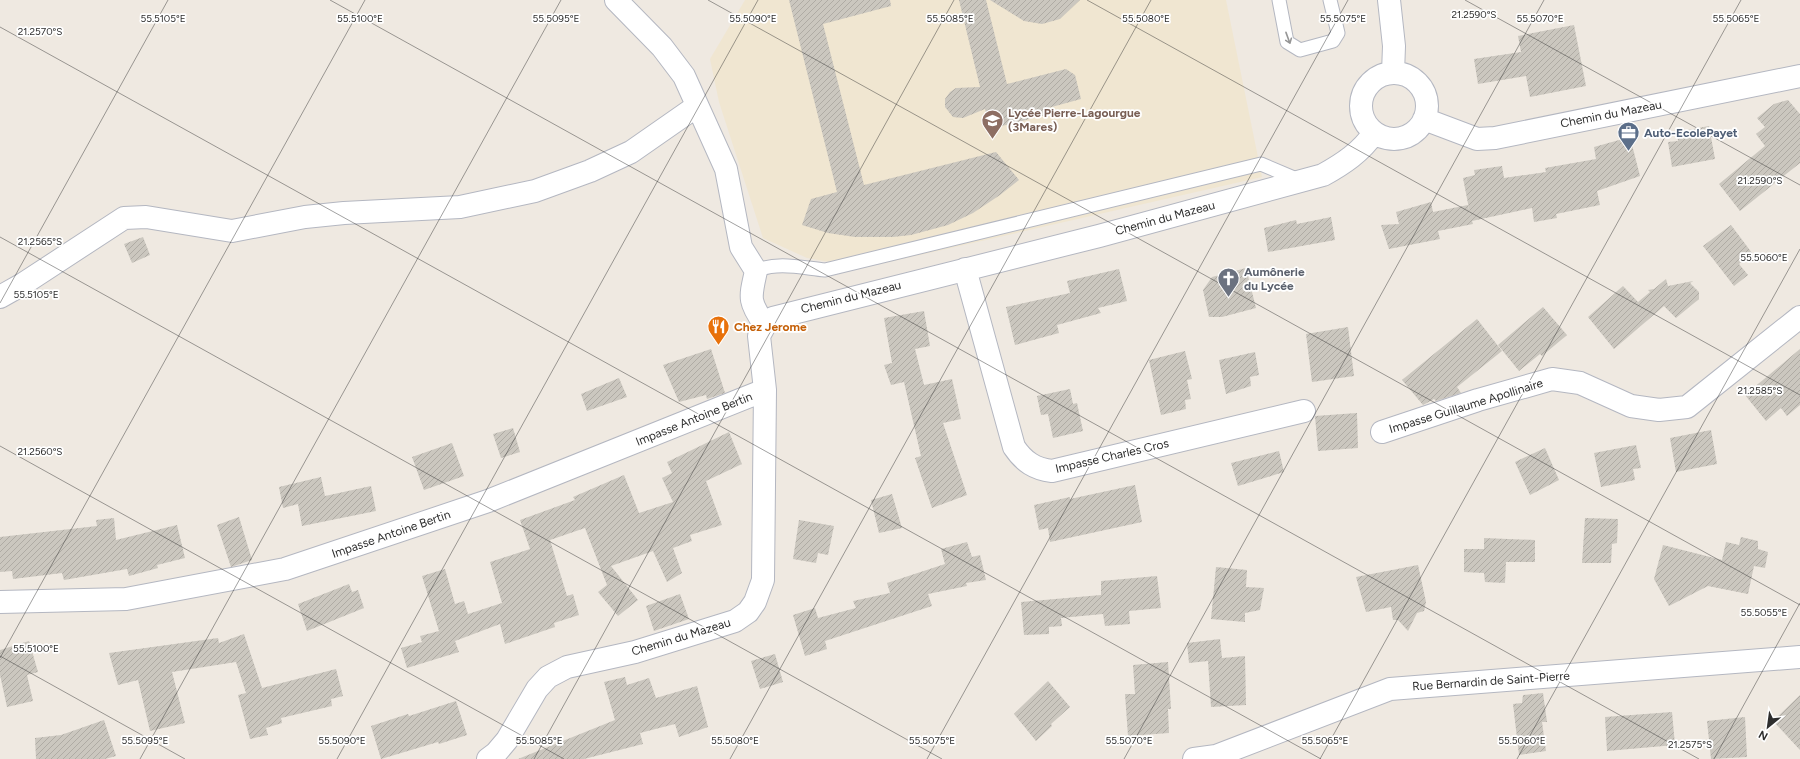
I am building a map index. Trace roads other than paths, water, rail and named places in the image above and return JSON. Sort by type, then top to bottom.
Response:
[{"type":"street","points":[[616,0],[662,47],[684,76],[726,169],[741,247],[756,271],[750,296],[756,313],[765,325]]},
{"type":"street","points":[[1389,0],[1394,46],[1393,72]]},
{"type":"street","points":[[1393,72],[1403,74],[1411,78],[1424,92],[1427,101],[1424,119],[1419,128],[1402,138],[1392,139],[1374,133],[1366,125],[1362,114],[1362,95],[1371,81],[1385,73],[1393,72]]},
{"type":"street","name":"Chemin du Mazeau","points":[[1424,119],[1477,139],[1495,138],[1800,76]]},
{"type":"street","points":[[0,297],[23,284],[124,218],[146,217],[232,231],[306,217],[344,213],[460,207],[535,191],[590,171],[632,152],[697,106]]},
{"type":"street","name":"Chemin du Mazeau","points":[[488,759],[496,753],[507,740],[537,689],[548,677],[566,666],[635,652],[716,628],[735,621],[748,612],[755,602],[764,580],[764,390],[760,336],[765,325],[773,318],[1099,236],[1323,175],[1344,164],[1368,141],[1374,133]]},
{"type":"street","name":"Impasse Charles Cros","points":[[965,270],[1014,447],[1021,458],[1042,470],[1052,470],[1304,411]]},
{"type":"street","name":"Impasse Guillaume Apollinaire","points":[[1382,432],[1478,400],[1552,379],[1580,383],[1631,406],[1659,410],[1687,407],[1800,317]]},
{"type":"street","name":"Impasse Antoine Bertin","points":[[0,602],[126,599],[285,569],[488,501],[764,390]]},
{"type":"street","name":"Rue Bernardin de Saint-Pierre","points":[[1194,759],[1216,756],[1390,689],[1800,657]]},
{"type":"lane","points":[[1279,0],[1288,42],[1300,50],[1333,41],[1338,33],[1330,0]]},
{"type":"lane","points":[[756,271],[765,267],[778,266],[824,270],[1261,164],[1301,181]]},
{"type":"place","name":"Lycée Pierre-Lagourgue (3Mares)","points":[[993,140]]},
{"type":"place","name":"Auto-EcolePayet","points":[[1629,152]]},
{"type":"place","name":"Aumônerie du Lycée","points":[[1229,298]]},
{"type":"place","name":"Chez Jerome","points":[[718,346]]}]
